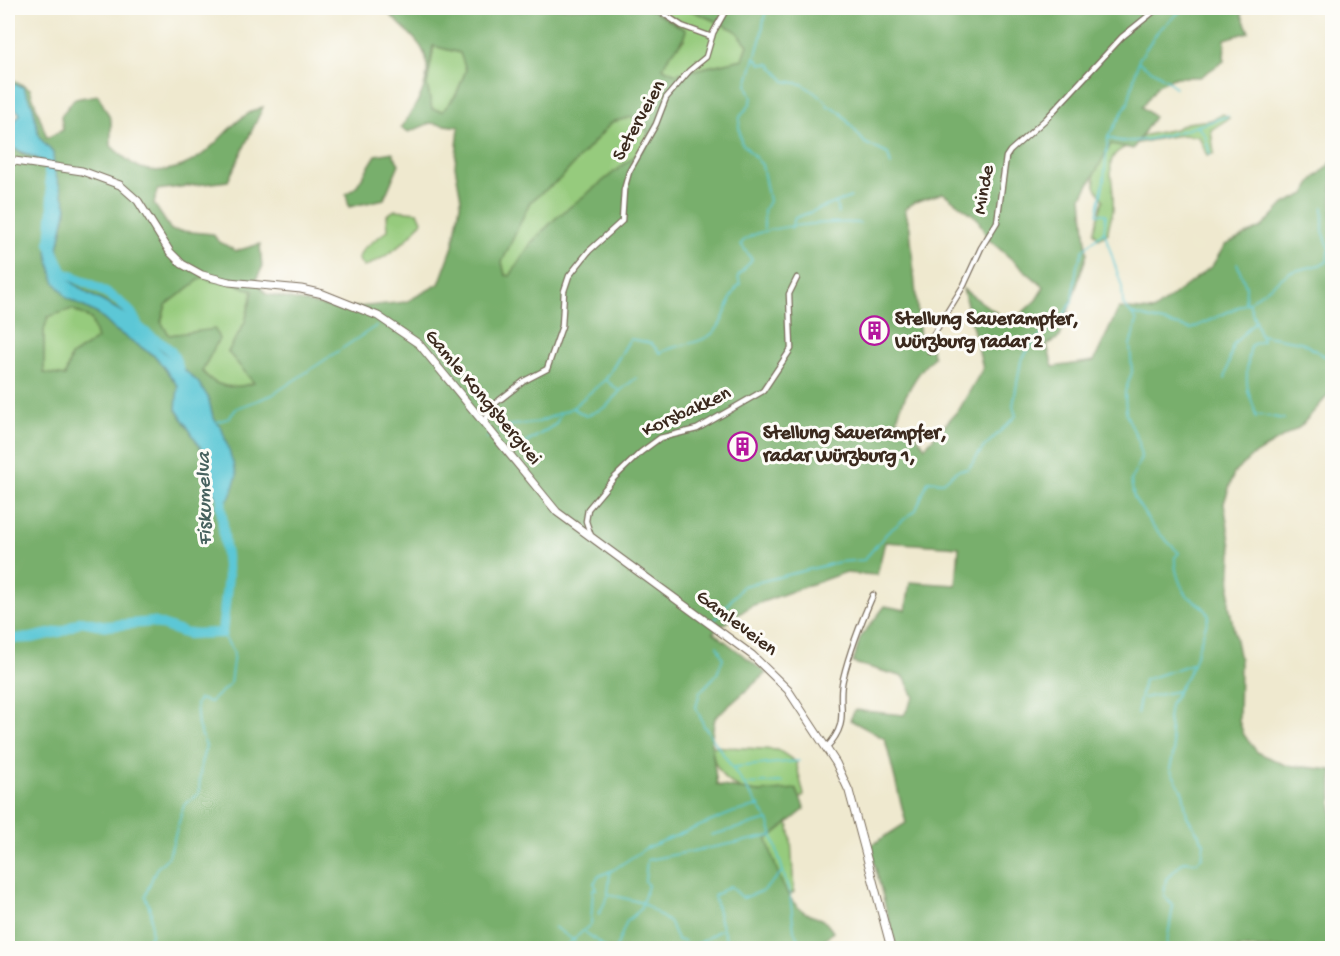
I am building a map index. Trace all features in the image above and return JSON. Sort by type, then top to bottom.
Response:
[{"type":"main road","name":"Gamle Kongsbergvei","points":[[8,160],[98,175],[125,189],[143,209],[170,252],[193,272],[229,282],[313,291],[361,308],[391,324],[426,352],[554,509],[604,548]]},
{"type":"main road","name":"Gamleveien","points":[[604,548],[761,663],[794,698],[826,748],[851,797],[891,948]]},
{"type":"street","points":[[655,8],[682,26],[712,37]]},
{"type":"street","name":"Seterveien","points":[[485,424],[494,404],[524,381],[547,369],[562,326],[564,291],[569,276],[589,250],[622,221],[624,190],[629,171],[656,124],[666,98],[689,71],[706,57],[712,37],[727,8]]},
{"type":"street","name":"Minde","points":[[930,352],[927,348],[930,340],[964,285],[981,248],[997,222],[1006,157],[1122,37],[1158,8]]},
{"type":"street","name":"Korsbakken","points":[[591,539],[586,521],[588,509],[614,478],[641,452],[660,438],[697,429],[761,393],[792,350],[789,294],[797,278]]},
{"type":"street","points":[[826,748],[835,737],[843,720],[842,682],[855,638],[873,595]]},
{"type":"green space","points":[[377,8],[512,8],[518,11],[529,8],[648,8],[686,30],[663,68],[676,74],[743,59],[748,45],[735,30],[686,8],[1239,8],[1249,32],[1225,39],[1224,61],[1200,77],[1176,77],[1158,85],[1142,107],[1154,117],[1133,149],[1111,144],[1082,197],[1087,254],[1060,337],[1047,345],[1053,367],[1094,361],[1119,308],[1153,311],[1212,266],[1225,245],[1262,227],[1284,204],[1305,194],[1312,181],[1332,162],[1332,391],[1300,427],[1252,456],[1234,473],[1224,503],[1232,553],[1229,605],[1240,660],[1239,721],[1244,735],[1257,752],[1285,765],[1332,770],[1332,948],[896,948],[870,846],[906,823],[885,739],[850,720],[855,710],[904,715],[914,697],[904,677],[853,663],[860,638],[885,606],[906,610],[910,582],[956,585],[959,547],[885,542],[877,575],[843,573],[751,606],[713,632],[766,673],[715,718],[711,741],[717,785],[758,792],[796,789],[805,809],[767,840],[784,888],[790,897],[803,911],[822,919],[833,932],[815,948],[8,948],[8,437],[10,430],[8,428],[8,144],[21,153],[45,162],[55,203],[56,218],[47,252],[67,298],[98,314],[115,330],[156,357],[178,386],[176,409],[208,459],[210,486],[222,429],[213,417],[208,397],[143,333],[130,316],[87,293],[64,276],[58,248],[67,207],[54,170],[53,153],[39,137],[33,107],[23,88],[8,82],[8,77],[30,89],[47,138],[63,130],[61,116],[74,99],[98,95],[111,120],[111,146],[136,166],[158,171],[183,165],[197,158],[238,121],[263,107],[228,181],[157,190],[154,204],[171,230],[213,234],[218,241],[236,251],[260,244],[262,268],[256,280],[266,294],[339,309],[406,302],[439,284],[453,246],[461,199],[455,166],[459,127],[430,123],[409,132],[401,128],[423,89],[426,79],[426,57],[409,33],[385,10]],"holes":[[[433,46],[460,53],[466,70],[456,95],[443,111],[432,109],[427,85]],[[632,117],[644,124],[650,139],[641,151],[556,218],[532,242],[510,276],[505,275],[502,262],[530,202],[561,178],[612,122]],[[943,193],[977,218],[988,239],[1044,287],[1036,300],[1011,323],[963,289],[983,368],[960,408],[925,447],[914,432],[897,419],[911,385],[934,357],[930,344],[920,340],[910,228],[905,209],[915,202]],[[203,277],[212,281],[231,282],[253,291],[245,322],[228,352],[254,383],[225,386],[213,381],[202,371],[219,339],[215,329],[169,335],[161,322],[166,305]],[[72,309],[91,319],[97,339],[71,356],[65,376],[44,373],[44,330],[48,317]]]},
{"type":"green space","points":[[648,8],[686,8],[735,30],[748,45],[743,59],[676,74],[663,69],[666,57],[684,40],[684,29]]},
{"type":"green space","points":[[434,46],[461,53],[466,70],[456,95],[443,111],[432,109],[427,85]]},
{"type":"green space","points":[[1145,87],[1136,140],[1146,135],[1175,129],[1186,123],[1211,120],[1223,114],[1229,118],[1211,130],[1214,153],[1207,156],[1199,137],[1187,135],[1133,144],[1114,155],[1111,163],[1112,213],[1108,233],[1099,239],[1094,232],[1103,200],[1095,186],[1094,172]]},
{"type":"green space","points":[[632,117],[644,124],[650,139],[641,151],[556,218],[532,242],[510,276],[505,275],[502,262],[530,202],[561,178],[612,122]]},
{"type":"green space","points":[[392,152],[399,164],[384,199],[349,207],[346,194],[356,187],[376,155]]},
{"type":"green space","points":[[395,210],[418,212],[422,221],[396,248],[381,259],[364,267],[358,259],[363,249],[388,230],[387,215]]},
{"type":"green space","points":[[203,277],[231,282],[253,290],[245,322],[228,352],[254,383],[239,387],[225,387],[213,382],[202,371],[210,356],[197,332],[169,335],[161,322],[166,305]]},
{"type":"green space","points":[[72,308],[91,319],[98,339],[71,356],[65,376],[44,373],[44,330],[48,316]]},
{"type":"green space","points":[[711,746],[778,750],[796,762],[804,795],[786,811],[791,838],[794,892],[786,897],[742,790],[725,779],[715,763]]},
{"type":"water","points":[[8,82],[23,87],[33,107],[39,137],[53,153],[54,170],[67,207],[58,248],[64,276],[87,293],[130,316],[143,333],[198,382],[208,397],[213,417],[222,429],[237,475],[230,497],[221,506],[210,486],[208,459],[176,409],[178,386],[156,357],[115,330],[98,314],[67,298],[54,281],[47,252],[56,218],[55,203],[45,162],[8,146],[8,129],[20,114],[8,101]]},
{"type":"waterway","points":[[764,228],[764,210],[769,201],[762,165],[741,142],[739,126],[740,117],[752,98],[747,85],[761,37],[766,8]]},
{"type":"waterway","points":[[713,622],[743,586],[839,562],[864,560],[887,533],[916,510],[928,481],[943,482],[958,470],[968,469],[984,447],[1016,416],[1013,406],[1021,361],[1033,342],[1061,319],[1072,302],[1077,265],[1084,249],[1104,231],[1106,214],[1097,214],[1104,180],[1108,137],[1128,103],[1139,59],[1158,31],[1184,8]]},
{"type":"waterway","points":[[756,58],[761,64],[770,64],[785,81],[802,84],[825,100],[828,106],[840,112],[865,143],[888,154],[891,165]]},
{"type":"waterway","points":[[1139,62],[1175,88]]},
{"type":"waterway","points":[[1108,137],[1119,141],[1150,139],[1228,116]]},
{"type":"waterway","points":[[1197,126],[1205,135],[1210,155]]},
{"type":"waterway","name":"Fiskumelva","points":[[49,172],[53,207],[50,243],[63,273],[100,289],[125,307],[139,327],[170,351],[181,377]]},
{"type":"waterway","points":[[791,228],[795,218],[851,197]]},
{"type":"waterway","points":[[836,203],[838,213]]},
{"type":"waterway","points":[[1323,207],[1323,231],[1329,247]]},
{"type":"waterway","points":[[498,432],[506,426],[539,422],[572,408],[606,379],[630,339],[651,343],[660,353],[711,335],[720,324],[740,284],[738,276],[752,260],[741,244],[749,238],[778,228],[860,223]]},
{"type":"waterway","points":[[1104,231],[1122,287],[1123,304],[1137,321],[1130,345],[1132,372],[1125,392],[1126,414],[1139,442],[1141,458],[1131,481],[1134,498],[1153,527],[1179,553],[1175,557],[1175,562],[1180,584],[1189,597],[1203,607],[1209,616],[1192,667],[1170,705],[1168,719],[1174,751],[1170,769],[1183,793],[1187,816],[1204,843],[1202,857],[1197,862],[1184,861],[1166,879],[1164,896],[1173,906],[1166,948]]},
{"type":"waterway","points":[[1132,314],[1191,329],[1249,302],[1290,272],[1327,262],[1329,247],[1332,246]]},
{"type":"waterway","points":[[1237,263],[1246,287],[1245,303]]},
{"type":"waterway","points":[[1249,303],[1260,335],[1301,342],[1328,358]]},
{"type":"waterway","points":[[1225,379],[1233,345],[1255,321]]},
{"type":"waterway","points":[[217,422],[229,418],[237,408],[272,395],[376,326]]},
{"type":"waterway","points":[[1256,418],[1248,390],[1247,373],[1251,345],[1262,341],[1260,335]]},
{"type":"waterway","points":[[573,408],[586,416],[606,407],[636,378]]},
{"type":"waterway","points":[[606,380],[618,390]]},
{"type":"waterway","points":[[1256,414],[1284,419]]},
{"type":"waterway","points":[[523,445],[556,424],[560,415]]},
{"type":"waterway","name":"Fiskumelva","points":[[8,639],[31,638],[63,631],[81,621],[107,626],[153,622],[187,634],[222,633],[228,576],[221,506],[223,492]]},
{"type":"waterway","points":[[137,948],[151,936],[151,912],[145,896],[156,869],[169,856],[184,805],[199,793],[201,763],[206,746],[198,726],[196,704],[199,699],[210,702],[230,684],[234,653],[222,633]]},
{"type":"waterway","points":[[717,646],[723,658],[717,674],[700,692],[696,707],[704,726],[768,820],[790,895],[794,931],[803,948]]},
{"type":"waterway","points":[[1137,714],[1144,680],[1192,664]]},
{"type":"waterway","points":[[1143,698],[1177,691]]},
{"type":"waterway","points":[[734,767],[799,761]]},
{"type":"waterway","points":[[746,784],[783,782]]},
{"type":"waterway","points":[[564,948],[591,924],[593,889],[597,889],[594,883],[599,876],[613,870],[646,848],[734,812],[760,806]]},
{"type":"waterway","points":[[711,835],[768,820]]},
{"type":"waterway","points":[[616,948],[627,921],[640,910],[648,886],[645,881],[647,860],[771,836]]},
{"type":"waterway","points":[[610,872],[608,894],[643,903],[670,923],[677,940],[685,941]]},
{"type":"waterway","points":[[730,948],[722,929],[714,896],[730,886],[743,898],[763,891],[782,872]]},
{"type":"waterway","points":[[599,914],[608,896]]},
{"type":"waterway","points":[[554,927],[575,941]]},
{"type":"waterway","points":[[691,948],[720,930]]},
{"type":"waterway","points":[[585,932],[606,948]]},
{"type":"place","name":"Stellung Sauerampfer, Würzburg radar 2","points":[[874,331]]},
{"type":"place","name":"Stellung Sauerampfer, radar Würzburg 1,","points":[[742,446]]}]
